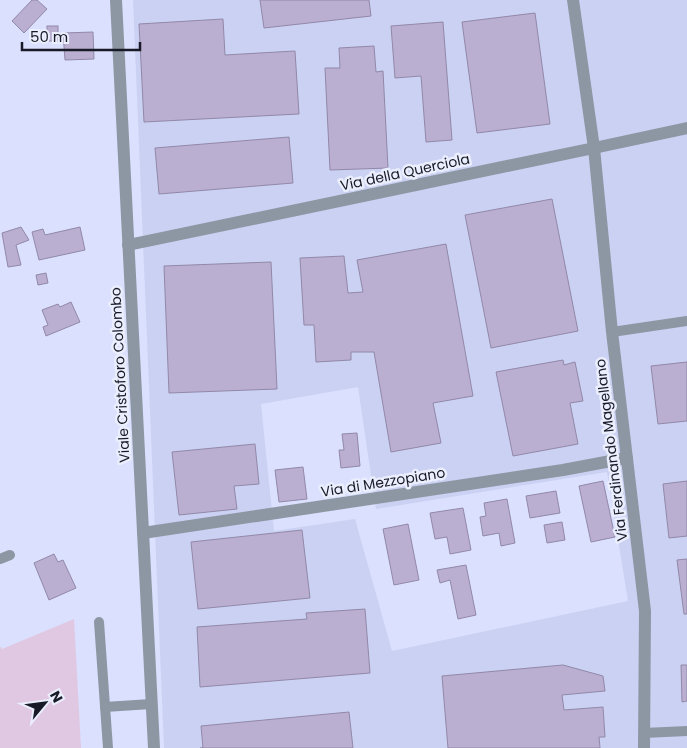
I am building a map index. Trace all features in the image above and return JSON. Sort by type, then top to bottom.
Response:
[{"type":"street","name":"Viale Cristoforo Colombo","points":[[116,0],[154,748]]},
{"type":"street","name":"Via Ferdinando Magellano","points":[[573,0],[594,148],[612,332],[645,611],[644,748]]},
{"type":"street","name":"Via della Querciola","points":[[128,245],[687,128]]},
{"type":"street","name":"Via di Mezzopiano","points":[[143,533],[563,470],[627,458]]},
{"type":"lane","points":[[612,332],[687,321]]},
{"type":"lane","points":[[99,622],[108,748]]},
{"type":"lane","points":[[105,707],[152,704]]},
{"type":"lane","points":[[644,733],[687,731]]},
{"type":"shaded area","points":[[133,0],[687,0],[687,748],[164,748]],"holes":[[[358,387],[376,509],[607,472],[628,601],[392,651],[355,519],[274,531],[261,404]]]},
{"type":"shaded area","points":[[74,619],[81,748],[0,748],[0,646],[2,649]]},
{"type":"building","points":[[32,0],[37,0],[47,9],[24,33],[12,21]]},
{"type":"building","points":[[260,0],[369,0],[371,16],[264,28]]},
{"type":"building","points":[[535,13],[550,124],[477,133],[462,22]]},
{"type":"building","points":[[223,19],[225,55],[295,51],[299,114],[144,122],[139,24]]},
{"type":"building","points":[[443,22],[452,140],[426,142],[421,76],[395,78],[391,26]]},
{"type":"building","points":[[47,26],[58,26],[58,41],[47,41]]},
{"type":"building","points":[[93,32],[94,59],[65,60],[63,33]]},
{"type":"building","points":[[374,46],[376,72],[383,71],[388,168],[330,170],[325,68],[340,68],[339,48]]},
{"type":"building","points":[[289,137],[293,183],[159,194],[155,148]]},
{"type":"building","points":[[552,199],[578,331],[491,348],[465,215]]},
{"type":"building","points":[[21,227],[29,240],[16,245],[21,265],[8,267],[2,233]]},
{"type":"building","points":[[80,227],[85,250],[39,260],[32,232],[43,229],[45,235]]},
{"type":"building","points":[[446,244],[473,396],[433,403],[441,443],[391,452],[374,352],[351,352],[351,360],[316,362],[314,325],[304,325],[300,258],[344,256],[348,293],[363,292],[357,260]]},
{"type":"building","points":[[271,262],[277,389],[169,393],[164,266]]},
{"type":"building","points":[[46,273],[48,283],[38,285],[36,275]]},
{"type":"building","points":[[71,302],[80,322],[46,336],[43,327],[48,325],[42,310],[58,304],[60,307]]},
{"type":"building","points":[[563,360],[564,365],[575,362],[583,401],[570,403],[578,444],[513,456],[496,372]]},
{"type":"building","points":[[687,362],[687,421],[658,424],[651,366]]},
{"type":"building","points":[[357,433],[360,466],[341,468],[339,450],[344,450],[342,434]]},
{"type":"building","points":[[255,444],[259,484],[234,486],[237,509],[179,515],[172,452]]},
{"type":"building","points":[[303,467],[307,499],[279,502],[275,470]]},
{"type":"building","points":[[603,481],[615,537],[591,542],[579,486]]},
{"type":"building","points":[[687,481],[687,536],[669,538],[663,484]]},
{"type":"building","points":[[556,491],[560,513],[530,518],[526,496]]},
{"type":"building","points":[[507,499],[515,543],[501,546],[499,533],[483,536],[480,517],[486,516],[484,503]]},
{"type":"building","points":[[463,508],[471,550],[450,554],[447,537],[435,539],[430,513]]},
{"type":"building","points":[[562,522],[565,540],[547,543],[544,525]]},
{"type":"building","points":[[408,524],[419,580],[394,585],[383,529]]},
{"type":"building","points":[[302,530],[310,598],[198,609],[191,542]]},
{"type":"building","points":[[54,554],[58,562],[63,560],[76,588],[49,600],[34,563]]},
{"type":"building","points":[[687,559],[687,614],[684,614],[677,560]]},
{"type":"building","points":[[466,565],[476,615],[458,619],[450,580],[440,583],[437,570]]},
{"type":"building","points":[[365,609],[370,673],[200,687],[197,627],[307,619],[306,613]]},
{"type":"building","points":[[563,665],[603,676],[605,691],[562,695],[564,710],[603,707],[605,737],[599,737],[600,748],[448,748],[442,676]]},
{"type":"building","points":[[681,665],[687,665],[687,701],[682,702]]},
{"type":"building","points":[[349,712],[353,748],[203,748],[201,726]]}]
